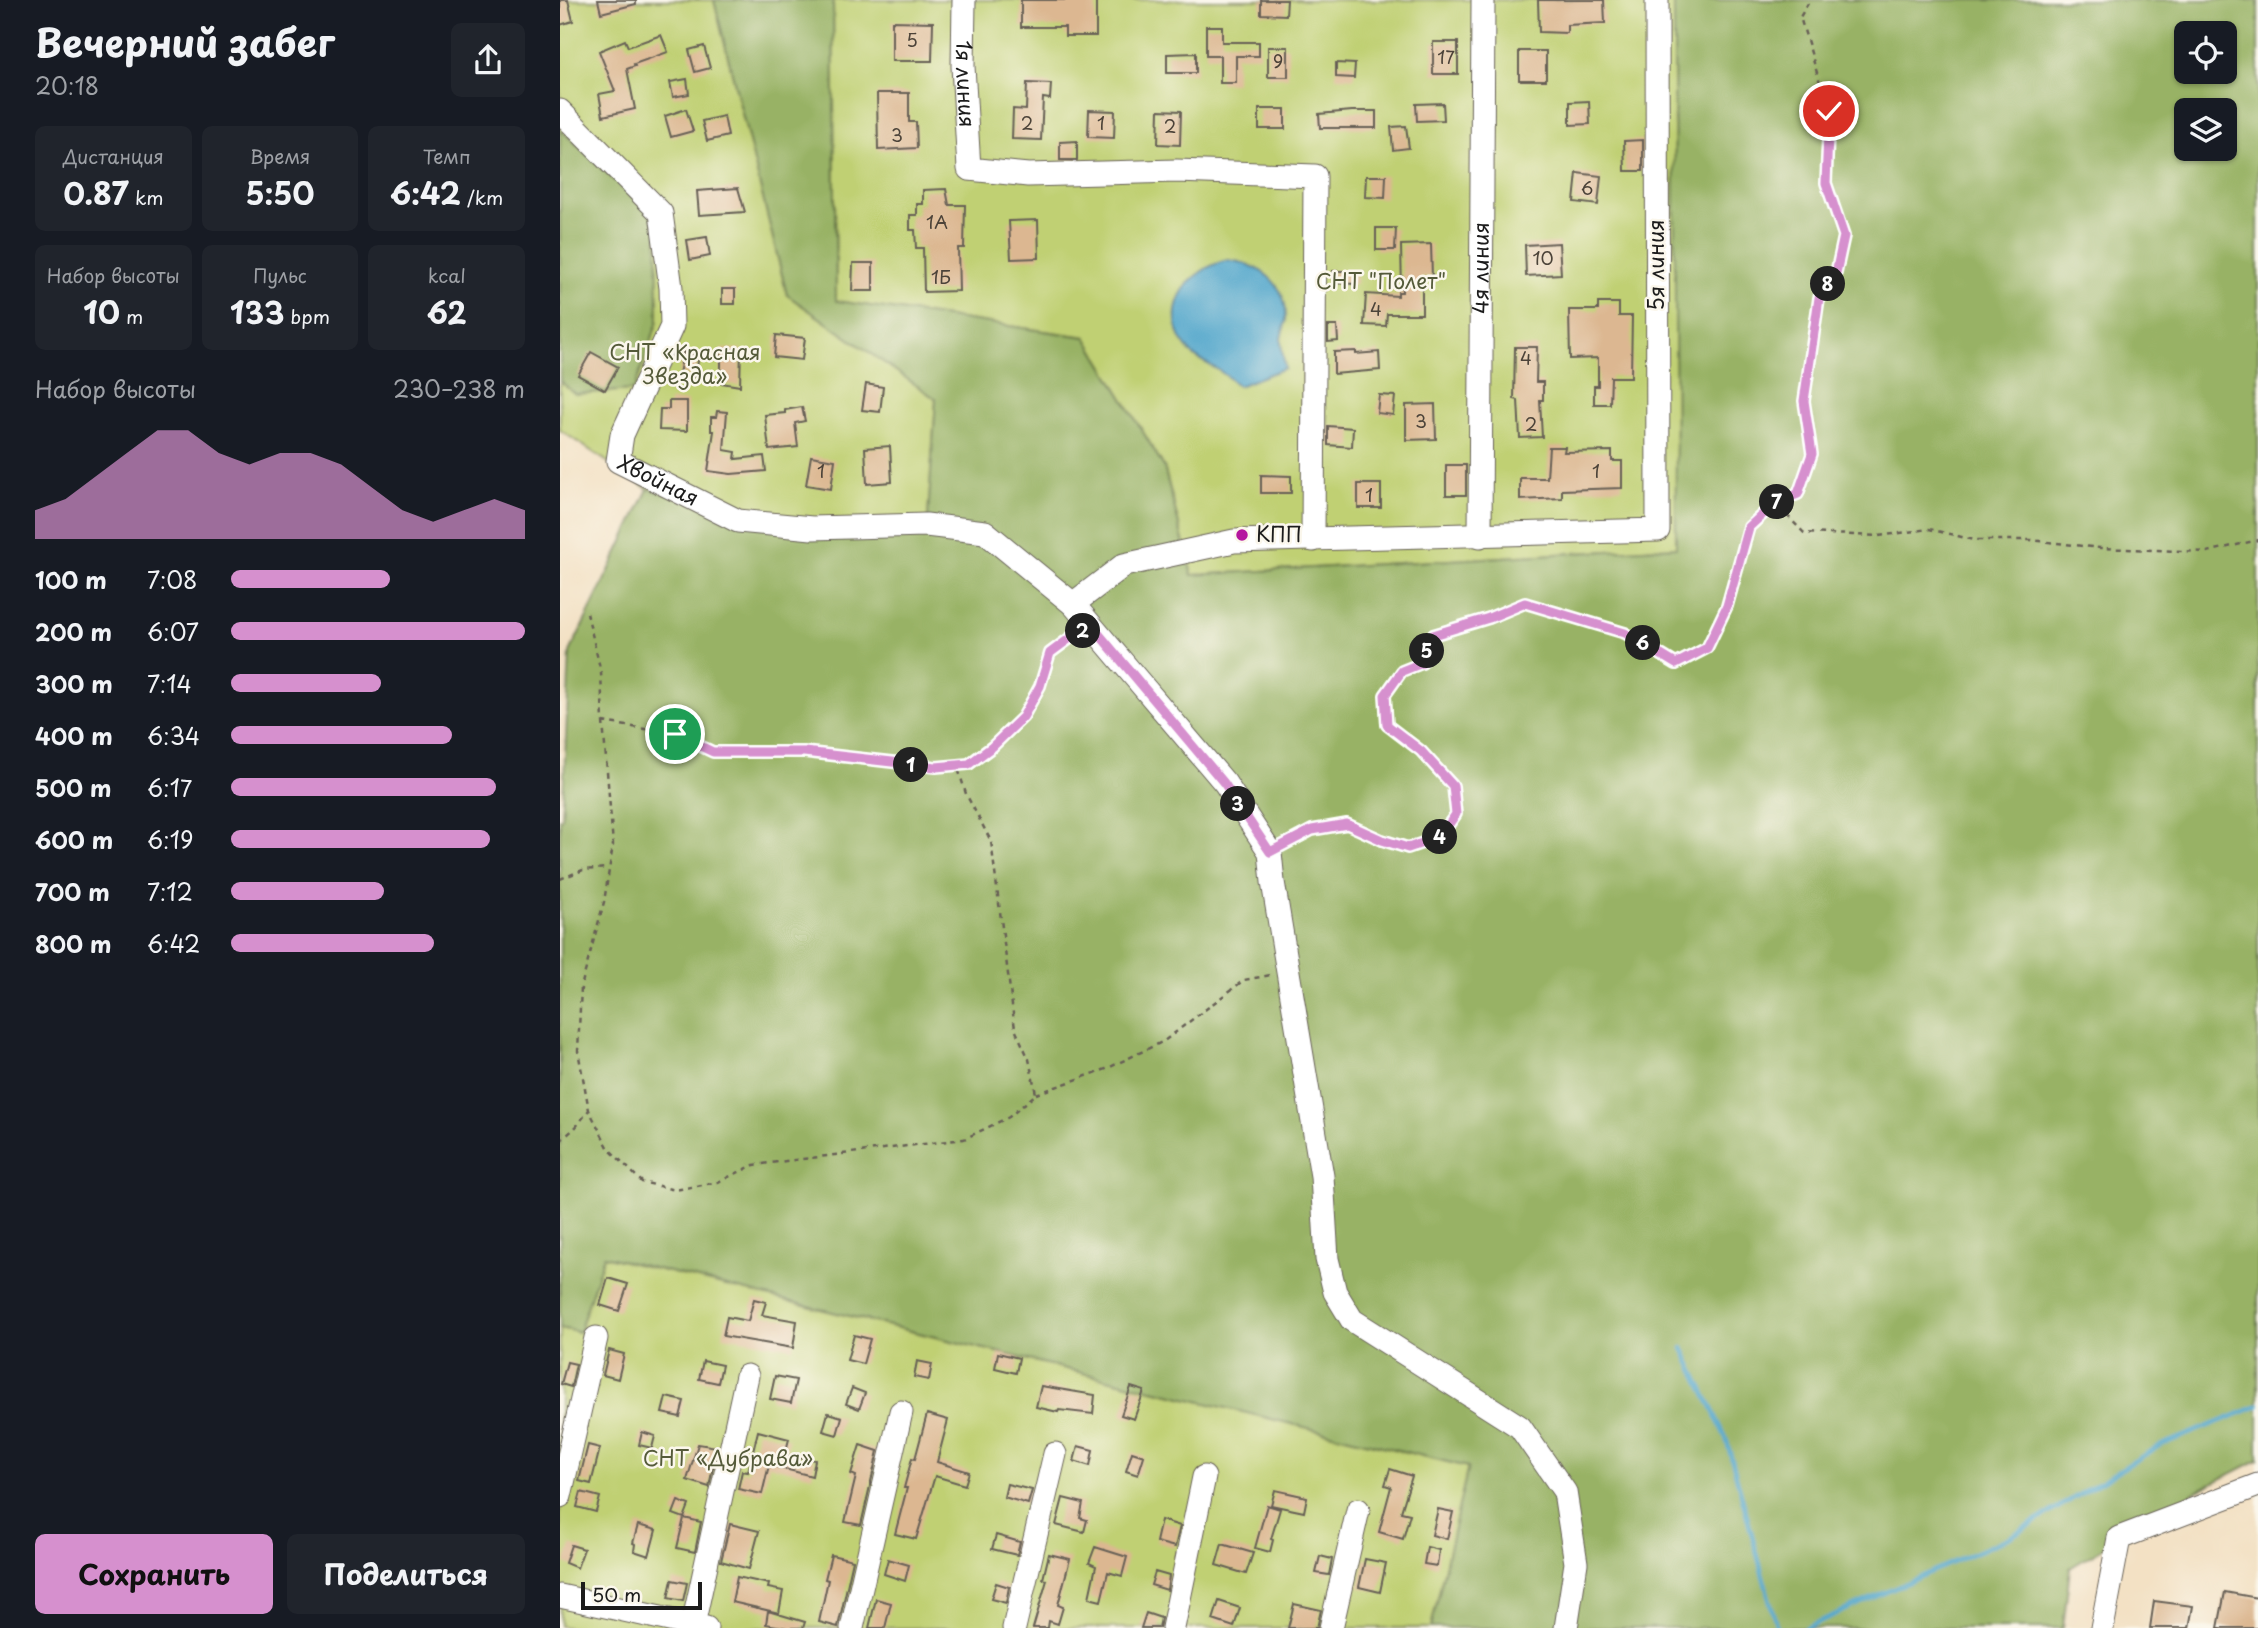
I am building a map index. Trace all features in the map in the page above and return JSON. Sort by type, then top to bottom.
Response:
[{"type":"street","name":"1я линия","points":[[964,0],[963,66],[969,169],[1028,175],[1177,171],[1315,176],[1314,540]]},
{"type":"street","name":"4я линия","points":[[1480,536],[1483,0]]},
{"type":"street","name":"5я линия","points":[[1480,536],[1658,530],[1657,0]]},
{"type":"street","name":"Хвойная","points":[[560,111],[661,213],[671,288],[672,326],[621,435],[618,461],[738,521],[811,528],[926,526],[985,532],[1073,604]]},
{"type":"street","points":[[1480,536],[1234,541],[1124,565],[1073,604],[1224,783],[1270,852],[1322,1176],[1327,1259],[1335,1293],[1352,1320],[1520,1427],[1564,1492],[1576,1563],[1566,1628]]},
{"type":"street","points":[[560,1496],[596,1338]]},
{"type":"street","points":[[560,1596],[700,1627],[747,1376]]},
{"type":"street","points":[[852,1628],[901,1412]]},
{"type":"street","points":[[1014,1628],[1055,1454]]},
{"type":"street","points":[[1172,1628],[1204,1477]]},
{"type":"street","points":[[2102,1628],[2119,1538],[2258,1485]]},
{"type":"street","points":[[1331,1628],[1359,1510]]},
{"type":"path","points":[[1270,852],[1312,830],[1347,824],[1408,848],[1440,837],[1456,814],[1453,786],[1421,751],[1387,725],[1385,695],[1402,671],[1422,663],[1433,635],[1489,618],[1525,603],[1625,633],[1676,664],[1707,648],[1727,606],[1749,527],[1775,503],[1798,494],[1812,454],[1804,401],[1817,310],[1819,298],[1836,273],[1844,236],[1826,183],[1829,111],[1800,18],[1810,0]]},
{"type":"path","points":[[1775,503],[1804,533],[1879,536],[1929,529],[1974,540],[2032,540],[2101,548],[2207,552],[2258,540]]},
{"type":"path","points":[[587,613],[601,672],[613,845],[604,902],[581,987],[578,1051],[589,1110],[609,1149],[642,1182],[675,1190],[718,1182],[754,1165],[964,1139],[1009,1117],[1036,1094],[1106,1069],[1164,1041],[1244,980],[1288,971]]},
{"type":"path","points":[[603,722],[675,734],[713,752],[804,752],[936,767],[969,764],[992,747],[1023,717],[1040,686],[1050,653],[1073,636],[1093,627]]},
{"type":"path","points":[[957,765],[966,794],[991,841],[1015,1029],[1029,1059],[1036,1094]]},
{"type":"path","points":[[560,879],[583,870],[609,868]]},
{"type":"path","points":[[560,1141],[589,1110]]},
{"type":"green space","name":"СНТ «Красная Звезда»","points":[[560,0],[714,0],[787,295],[936,399],[927,532],[795,529],[648,489],[560,430]]},
{"type":"green space","points":[[714,0],[833,0],[836,301],[1086,337],[1164,467],[1192,575],[1676,547],[1674,0],[2258,0],[2258,1460],[2197,1491],[2070,1568],[2063,1628],[1431,1628],[1468,1467],[604,1256],[579,1332],[560,1328],[560,819],[570,652],[648,489],[795,529],[927,531],[936,399],[787,295]]},
{"type":"green space","name":"СНТ \"Полет\"","points":[[833,0],[1674,0],[1677,547],[1192,575],[1164,467],[1086,337],[836,301]]},
{"type":"green space","points":[[560,129],[657,220],[658,321],[634,390],[575,394],[560,381]]},
{"type":"green space","name":"СНТ «Дубрава»","points":[[603,1256],[1468,1467],[1431,1628],[560,1626],[560,1328],[579,1332]]},
{"type":"water","points":[[1228,260],[1251,266],[1270,278],[1277,286],[1285,307],[1286,322],[1281,340],[1285,368],[1238,386],[1189,351],[1176,322],[1176,308],[1189,283],[1199,273]]},
{"type":"building","points":[[560,0],[568,0],[573,21],[560,25]]},
{"type":"building","points":[[598,0],[636,0],[636,4],[601,13]]},
{"type":"building","points":[[1021,0],[1096,0],[1096,36],[1065,36],[1065,27],[1021,27]]},
{"type":"building","points":[[1261,0],[1287,0],[1286,15],[1261,14]]},
{"type":"building","points":[[1538,0],[1604,0],[1605,23],[1567,25],[1567,33],[1539,32]]},
{"type":"building","points":[[892,21],[933,22],[932,61],[892,61]]},
{"type":"building","points":[[1206,26],[1222,26],[1222,42],[1259,42],[1259,56],[1236,56],[1236,83],[1220,83],[1220,56],[1206,56]]},
{"type":"building","points":[[661,35],[668,52],[627,69],[635,109],[603,116],[599,94],[615,91],[599,51],[625,40],[628,47]]},
{"type":"building","points":[[1433,42],[1458,42],[1458,74],[1433,74]]},
{"type":"building","points":[[704,46],[710,68],[695,72],[689,50]]},
{"type":"building","points":[[1268,47],[1288,47],[1288,77],[1268,77]]},
{"type":"building","points":[[1519,51],[1546,51],[1546,80],[1519,80]]},
{"type":"building","points":[[1196,53],[1196,73],[1167,73],[1167,54]]},
{"type":"building","points":[[1336,63],[1355,64],[1354,78],[1336,77]]},
{"type":"building","points":[[687,79],[689,94],[673,97],[670,82]]},
{"type":"building","points":[[1027,83],[1051,84],[1050,99],[1043,98],[1041,140],[1012,139],[1013,109],[1026,110]]},
{"type":"building","points":[[877,93],[909,93],[909,122],[916,122],[917,148],[878,150]]},
{"type":"building","points":[[1589,101],[1590,124],[1570,125],[1570,102]]},
{"type":"building","points":[[1443,103],[1444,120],[1417,121],[1416,104]]},
{"type":"building","points":[[686,109],[693,131],[671,137],[665,116]]},
{"type":"building","points":[[1259,109],[1285,109],[1285,129],[1259,129]]},
{"type":"building","points":[[1089,110],[1115,111],[1114,138],[1088,137]]},
{"type":"building","points":[[1159,110],[1181,111],[1180,145],[1158,144]]},
{"type":"building","points":[[1376,111],[1376,128],[1320,128],[1319,114]]},
{"type":"building","points":[[724,116],[728,136],[707,141],[702,121]]},
{"type":"building","points":[[1406,126],[1409,148],[1393,150],[1391,127]]},
{"type":"building","points":[[1643,140],[1643,171],[1625,171],[1624,141]]},
{"type":"building","points":[[1077,141],[1077,160],[1060,160],[1060,142]]},
{"type":"building","points":[[1577,173],[1601,176],[1598,205],[1574,202]]},
{"type":"building","points":[[1366,176],[1386,176],[1385,198],[1365,197]]},
{"type":"building","points":[[738,188],[745,212],[699,215],[697,191]]},
{"type":"building","points":[[946,189],[949,205],[965,205],[964,248],[958,248],[959,291],[924,292],[923,248],[916,248],[915,230],[910,230],[910,215],[917,215],[917,204],[923,204],[923,190]]},
{"type":"building","points":[[1038,220],[1039,258],[1011,259],[1009,221]]},
{"type":"building","points":[[1376,228],[1396,228],[1395,250],[1376,250]]},
{"type":"building","points":[[707,237],[710,256],[690,260],[687,240]]},
{"type":"building","points":[[1559,243],[1561,274],[1526,276],[1525,245]]},
{"type":"building","points":[[1431,244],[1432,277],[1422,277],[1422,314],[1387,314],[1386,326],[1364,325],[1366,294],[1398,296],[1398,292],[1402,292],[1401,245]]},
{"type":"building","points":[[853,263],[873,263],[873,291],[852,291]]},
{"type":"building","points":[[1333,271],[1356,271],[1356,284],[1333,283]]},
{"type":"building","points":[[722,289],[735,289],[735,304],[722,304]]},
{"type":"building","points":[[1598,303],[1619,303],[1619,316],[1632,316],[1631,377],[1611,377],[1610,404],[1594,404],[1594,386],[1598,386],[1598,358],[1570,359],[1569,310],[1598,310]]},
{"type":"building","points":[[1328,326],[1337,326],[1338,341],[1328,342]]},
{"type":"building","points":[[776,335],[805,338],[802,360],[774,357]]},
{"type":"building","points":[[1515,347],[1537,347],[1536,382],[1543,382],[1543,400],[1540,400],[1542,437],[1520,438],[1518,400],[1514,399]]},
{"type":"building","points":[[721,349],[741,349],[740,386],[721,383]]},
{"type":"building","points":[[1356,351],[1356,354],[1379,352],[1380,370],[1334,374],[1334,352]]},
{"type":"building","points":[[591,352],[618,367],[605,390],[578,375]]},
{"type":"building","points":[[683,352],[699,356],[695,377],[679,374]]},
{"type":"building","points":[[866,384],[883,387],[880,412],[862,410]]},
{"type":"building","points":[[1379,395],[1395,396],[1393,415],[1377,413]]},
{"type":"building","points":[[669,401],[687,401],[687,431],[659,430],[660,409],[669,409]]},
{"type":"building","points":[[1435,404],[1436,439],[1406,440],[1406,405]]},
{"type":"building","points":[[802,407],[805,421],[795,423],[798,447],[769,450],[765,415],[785,413],[785,410]]},
{"type":"building","points":[[717,411],[727,412],[724,450],[736,452],[735,459],[764,456],[766,471],[731,474],[708,471],[714,431],[711,431],[711,417],[716,417]]},
{"type":"building","points":[[1328,426],[1353,428],[1352,447],[1328,445]]},
{"type":"building","points":[[890,446],[892,482],[867,484],[865,448]]},
{"type":"building","points":[[1549,447],[1565,447],[1564,452],[1612,451],[1612,461],[1622,461],[1622,488],[1562,490],[1562,498],[1520,500],[1520,478],[1547,478]]},
{"type":"building","points":[[811,456],[835,460],[831,489],[806,485]]},
{"type":"building","points":[[1446,465],[1466,465],[1466,495],[1446,495]]},
{"type":"building","points":[[1261,475],[1291,476],[1291,493],[1261,493]]},
{"type":"building","points":[[1358,484],[1381,484],[1381,508],[1358,508]]},
{"type":"building","points":[[608,1278],[628,1284],[619,1311],[600,1305]]},
{"type":"building","points":[[754,1299],[766,1302],[762,1315],[797,1321],[793,1348],[723,1336],[727,1317],[748,1321]]},
{"type":"building","points":[[854,1335],[870,1339],[863,1364],[847,1360]]},
{"type":"building","points":[[609,1350],[624,1354],[618,1379],[603,1375]]},
{"type":"building","points":[[998,1353],[1019,1358],[1016,1373],[995,1368]]},
{"type":"building","points":[[703,1361],[722,1365],[718,1383],[699,1379]]},
{"type":"building","points":[[917,1361],[932,1364],[929,1380],[914,1377]]},
{"type":"building","points":[[567,1362],[576,1364],[571,1387],[561,1384]]},
{"type":"building","points":[[775,1376],[796,1380],[791,1403],[770,1399]]},
{"type":"building","points":[[1041,1386],[1095,1395],[1093,1414],[1058,1412],[1036,1407]]},
{"type":"building","points":[[1131,1387],[1144,1391],[1134,1419],[1121,1415]]},
{"type":"building","points":[[852,1388],[865,1393],[859,1409],[846,1404]]},
{"type":"building","points":[[666,1397],[684,1401],[680,1417],[662,1413]]},
{"type":"building","points":[[828,1413],[842,1417],[837,1435],[823,1431]]},
{"type":"building","points":[[927,1414],[948,1420],[937,1462],[969,1472],[965,1485],[935,1476],[916,1539],[895,1534],[912,1458],[915,1459]]},
{"type":"building","points":[[758,1431],[789,1439],[785,1455],[815,1460],[812,1476],[769,1465],[762,1494],[738,1489],[742,1471],[748,1472]]},
{"type":"building","points":[[642,1432],[655,1436],[652,1448],[639,1445]]},
{"type":"building","points":[[698,1444],[717,1447],[709,1487],[687,1480]]},
{"type":"building","points":[[588,1445],[600,1448],[591,1484],[579,1481]]},
{"type":"building","points":[[860,1445],[878,1451],[861,1525],[845,1522],[856,1476],[851,1474]]},
{"type":"building","points":[[1078,1446],[1093,1450],[1090,1466],[1074,1461]]},
{"type":"building","points":[[1132,1452],[1144,1456],[1138,1475],[1126,1471]]},
{"type":"building","points":[[1390,1469],[1412,1476],[1401,1512],[1410,1514],[1403,1539],[1379,1532],[1391,1487],[1385,1485]]},
{"type":"building","points":[[1007,1484],[1032,1490],[1028,1504],[1004,1497]]},
{"type":"building","points":[[1275,1490],[1307,1497],[1304,1512],[1271,1505]]},
{"type":"building","points":[[581,1492],[600,1497],[596,1512],[577,1507]]},
{"type":"building","points":[[1063,1498],[1083,1503],[1080,1518],[1087,1520],[1084,1532],[1056,1525]]},
{"type":"building","points":[[678,1501],[689,1505],[684,1518],[673,1514]]},
{"type":"building","points":[[1267,1505],[1280,1509],[1270,1552],[1255,1548]]},
{"type":"building","points":[[1438,1509],[1453,1512],[1447,1539],[1432,1535]]},
{"type":"building","points":[[684,1518],[701,1522],[695,1552],[677,1548]]},
{"type":"building","points":[[1161,1520],[1180,1526],[1175,1547],[1156,1542]]},
{"type":"building","points":[[730,1524],[759,1531],[749,1569],[721,1561]]},
{"type":"building","points":[[638,1525],[656,1530],[649,1556],[634,1551],[633,1543]]},
{"type":"building","points":[[996,1535],[1020,1542],[1017,1555],[992,1549]]},
{"type":"building","points":[[1222,1544],[1253,1553],[1246,1574],[1216,1565]]},
{"type":"building","points":[[571,1545],[584,1549],[577,1568],[565,1563]]},
{"type":"building","points":[[1095,1547],[1127,1557],[1122,1576],[1108,1572],[1101,1601],[1089,1598],[1096,1566],[1089,1563]]},
{"type":"building","points":[[1427,1547],[1439,1550],[1437,1566],[1424,1564]]},
{"type":"building","points":[[1049,1554],[1070,1559],[1058,1605],[1063,1607],[1058,1624],[1049,1621],[1048,1628],[1033,1628],[1047,1580],[1043,1579]]},
{"type":"building","points":[[831,1555],[853,1560],[838,1627],[819,1622]]},
{"type":"building","points":[[1320,1556],[1332,1559],[1329,1575],[1316,1573]]},
{"type":"building","points":[[888,1559],[909,1565],[905,1581],[884,1574]]},
{"type":"building","points":[[1365,1559],[1386,1563],[1380,1592],[1359,1587]]},
{"type":"building","points":[[1155,1572],[1169,1576],[1167,1590],[1151,1585]]},
{"type":"building","points":[[737,1577],[769,1584],[768,1588],[783,1591],[779,1613],[732,1602]]},
{"type":"building","points":[[672,1580],[687,1583],[683,1601],[668,1598]]},
{"type":"building","points":[[996,1583],[1009,1587],[1006,1603],[991,1599]]},
{"type":"building","points":[[2225,1592],[2258,1598],[2258,1628],[2218,1628]]},
{"type":"building","points":[[876,1599],[891,1603],[885,1628],[869,1628]]},
{"type":"building","points":[[1219,1601],[1240,1608],[1234,1627],[1213,1620]]},
{"type":"building","points":[[2154,1601],[2193,1606],[2189,1628],[2150,1628]]},
{"type":"building","points":[[1294,1604],[1321,1610],[1317,1628],[1288,1628]]},
{"type":"building","points":[[768,1611],[805,1622],[803,1628],[766,1624]]},
{"type":"building","points":[[1146,1613],[1161,1618],[1159,1628],[1141,1628]]},
{"type":"waterway","points":[[1683,1348],[1726,1438],[1777,1628]]},
{"type":"waterway","points":[[1805,1628],[2010,1537],[2159,1446],[2258,1406]]},
{"type":"place","name":"КПП","points":[[1242,535]]},
{"type":"route","points":[[675,734],[713,752],[804,752],[936,767],[969,764],[992,747],[1023,717],[1040,686],[1050,653],[1073,636],[1093,627],[1224,783],[1270,852],[1312,830],[1347,824],[1408,848],[1440,837],[1456,814],[1453,786],[1421,751],[1387,725],[1385,695],[1402,671],[1422,663],[1433,635],[1489,618],[1525,603],[1625,633],[1676,664],[1707,648],[1727,606],[1749,527],[1775,503],[1798,494],[1812,454],[1804,401],[1819,298],[1836,273],[1844,236],[1826,183],[1829,111]]}]
